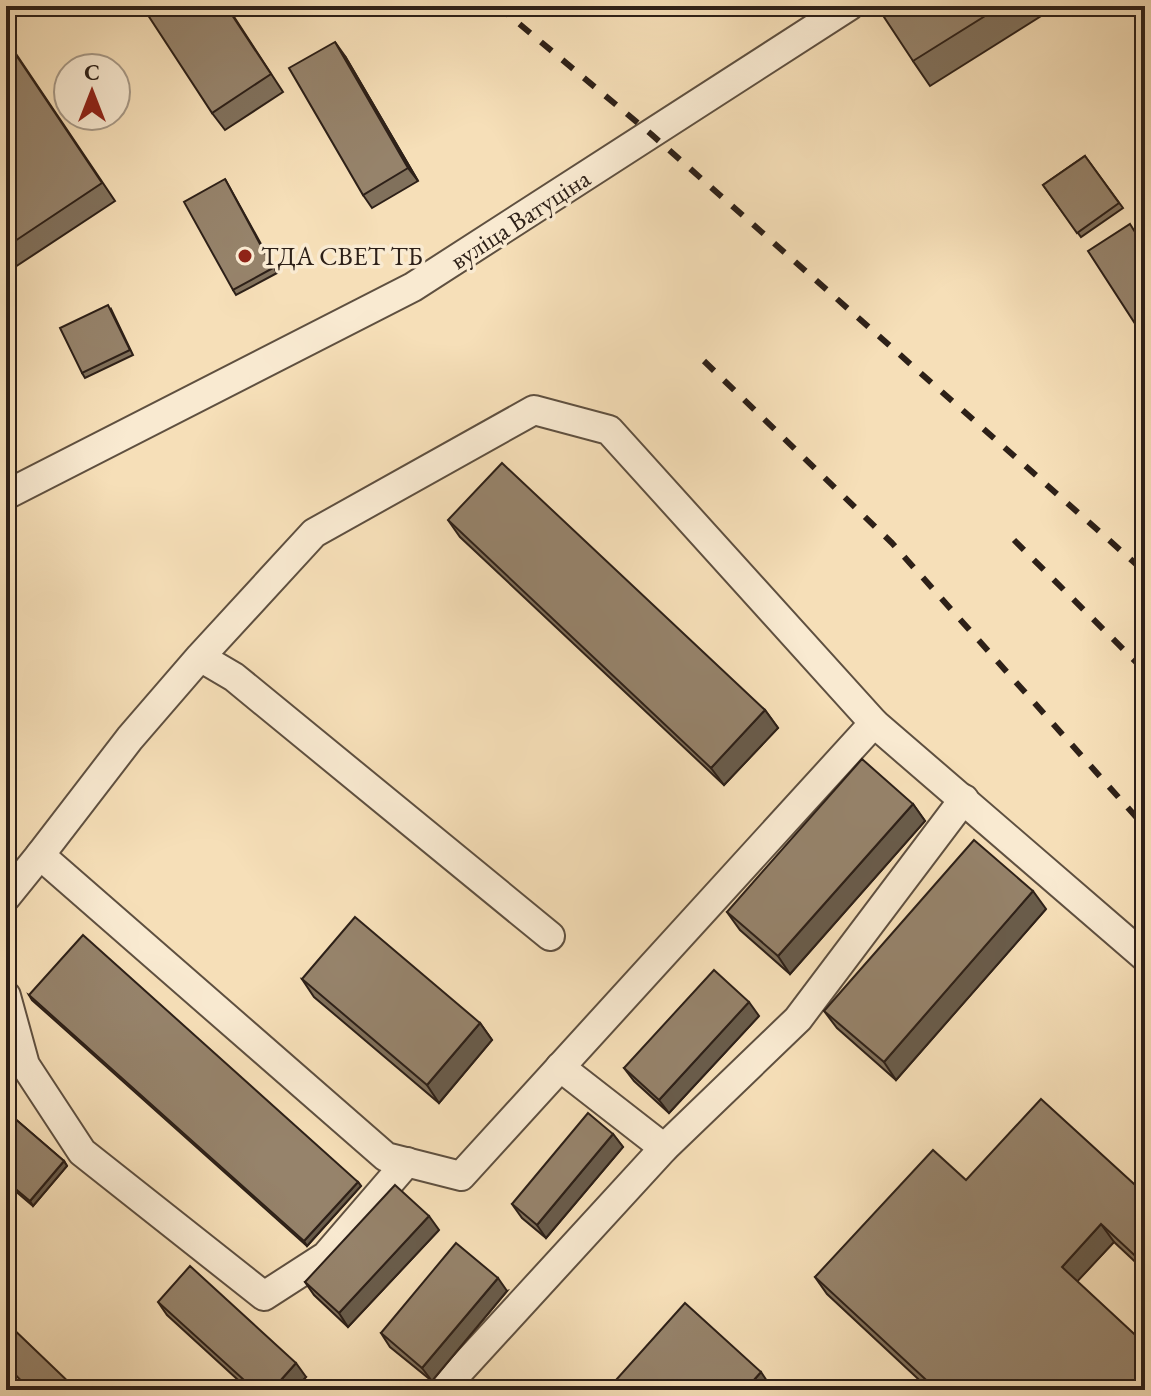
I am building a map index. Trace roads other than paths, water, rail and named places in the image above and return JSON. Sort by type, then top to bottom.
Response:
[{"type":"street","name":"вуліца Ватуціна","points":[[6,495],[413,287],[849,6]]},
{"type":"street","points":[[6,897],[130,738],[314,533],[534,410],[609,430],[874,723],[1145,957]]},
{"type":"street","points":[[200,657],[234,677],[550,936]]},
{"type":"street","points":[[40,855],[386,1157],[461,1176],[874,723]]},
{"type":"street","points":[[442,1390],[664,1148],[798,1019],[964,799]]},
{"type":"street","points":[[6,996],[25,1065],[82,1152],[264,1296],[326,1256],[407,1162]]},
{"type":"street","points":[[560,1067],[664,1148]]},
{"type":"railway","points":[[498,6],[651,134],[1145,572]]},
{"type":"railway","points":[[704,361],[892,543],[1145,827]]},
{"type":"railway","points":[[1014,540],[1145,671]]},
{"type":"place","name":"ТДА СВЕТ ТБ","points":[[245,256]]}]
